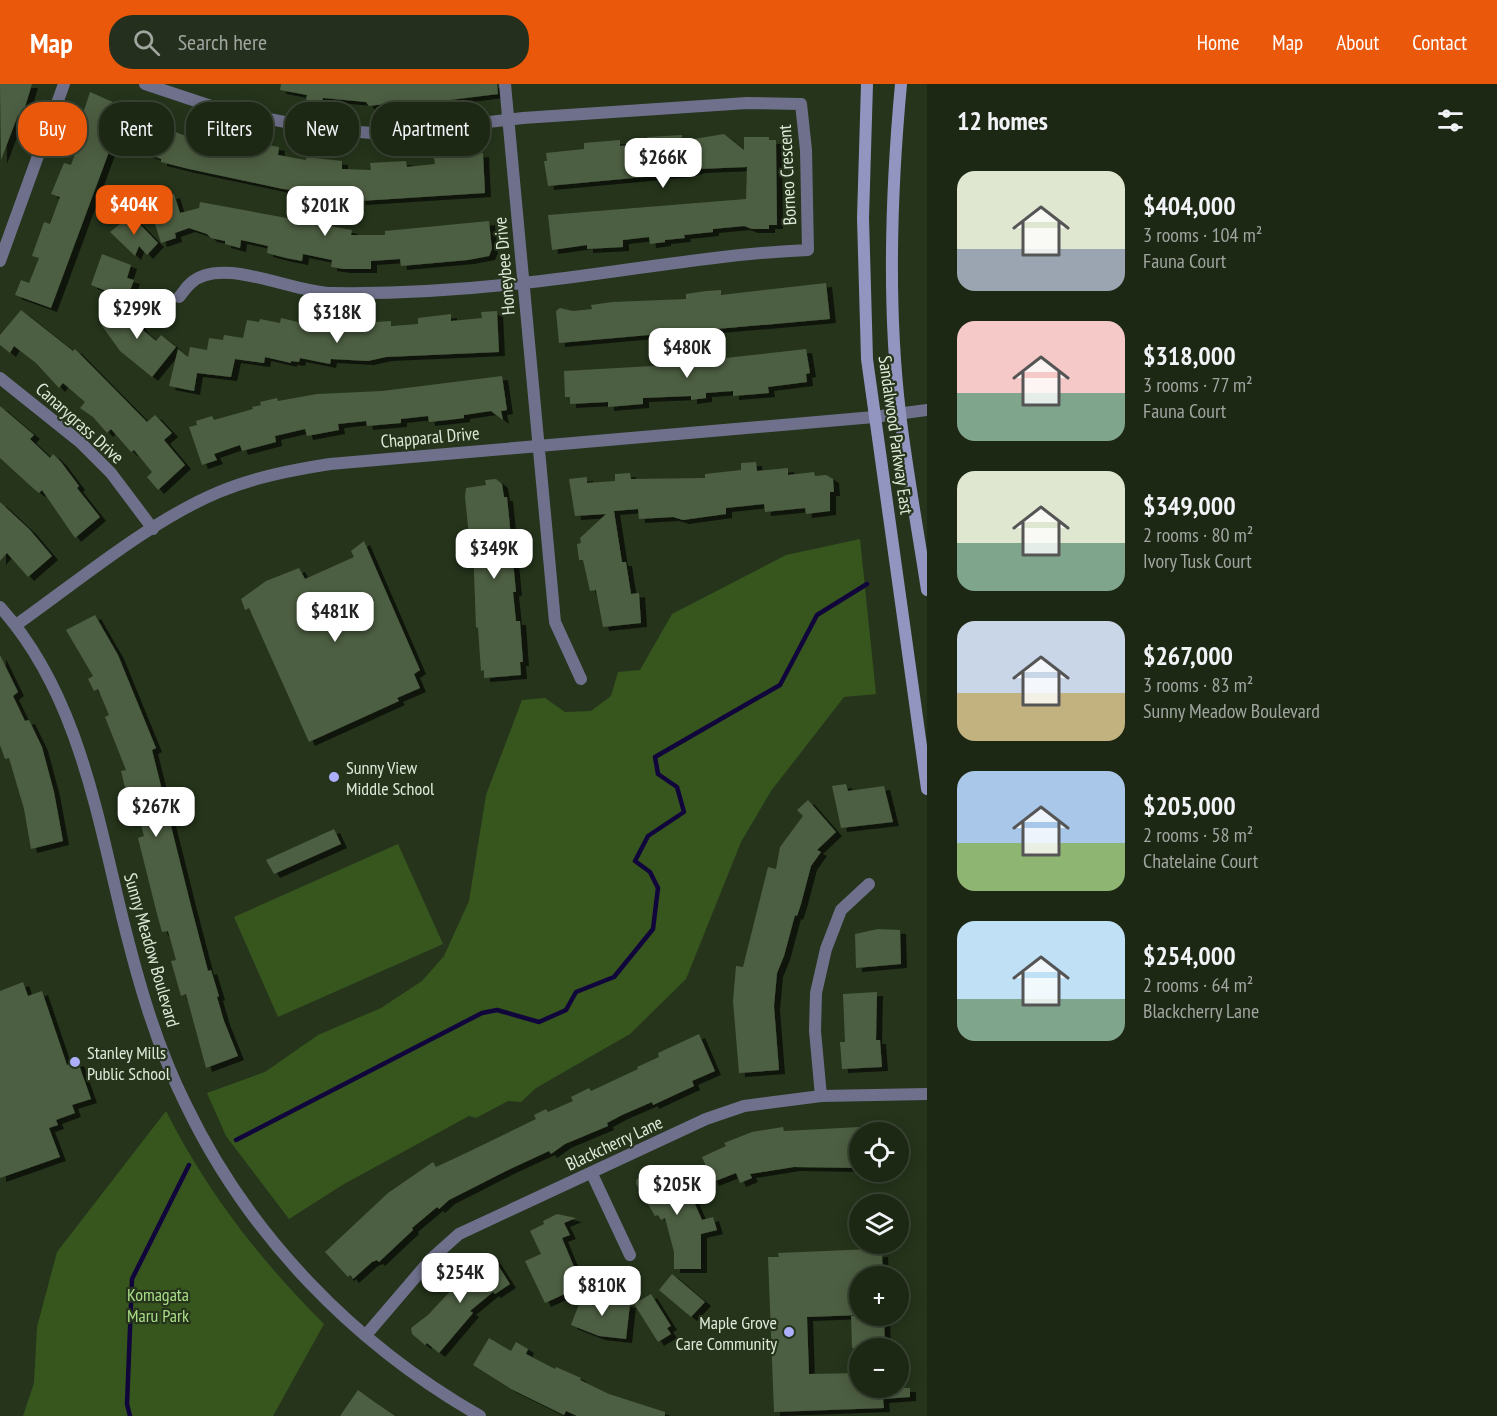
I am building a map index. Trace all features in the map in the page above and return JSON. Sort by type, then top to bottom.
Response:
[{"type":"main road","name":"Sandalwood Parkway East","points":[[867,84],[863,218],[867,359],[927,789]]},
{"type":"main road","name":"Sandalwood Parkway East","points":[[901,84],[892,256],[895,413],[927,590]]},
{"type":"street","points":[[0,261],[64,84]]},
{"type":"street","points":[[145,84],[223,110],[321,129],[386,134],[508,120]]},
{"type":"street","name":"Honeybee Drive","points":[[505,84],[555,622],[581,679]]},
{"type":"street","name":"Borneo Crescent","points":[[508,120],[747,103],[801,104],[806,150],[808,250],[701,257],[523,283]]},
{"type":"street","points":[[179,297],[192,282],[214,272],[241,275],[321,293],[382,294],[523,283]]},
{"type":"street","name":"Canarygrass Drive","points":[[0,378],[80,442],[111,473],[153,529]]},
{"type":"street","name":"Chapparal Drive","points":[[16,625],[153,529],[218,492],[271,474],[330,464],[874,417],[927,410]]},
{"type":"street","name":"Sunny Meadow Boulevard","points":[[0,607],[16,625],[41,661],[63,709],[90,784],[143,994],[166,1061],[186,1106],[224,1172],[267,1234],[316,1290],[366,1335],[427,1384],[480,1416]]},
{"type":"street","points":[[821,1096],[815,1031],[816,993],[826,949],[841,910],[869,884]]},
{"type":"street","name":"Blackcherry Lane","points":[[366,1335],[431,1259],[459,1234],[706,1119],[744,1106],[821,1096],[927,1094]]},
{"type":"street","points":[[591,1173],[630,1256]]},
{"type":"green space","points":[[860,539],[876,694],[844,697],[771,791],[741,842],[686,979],[630,1034],[536,1088],[521,1102],[508,1101],[476,1118],[469,1116],[344,1184],[289,1219],[226,1136],[207,1093],[265,1072],[318,1035],[381,1008],[422,981],[444,956],[469,901],[486,795],[522,700],[545,698],[565,712],[591,711],[611,696],[618,672],[640,670],[672,614],[786,555]]},
{"type":"green space","points":[[398,844],[443,944],[278,1017],[234,917]]},
{"type":"green space","name":"Komagata Maru Park","points":[[166,1111],[199,1169],[236,1224],[278,1275],[324,1324],[273,1416],[23,1416],[34,1383],[37,1327],[57,1252]]},
{"type":"building","points":[[0,84],[32,84],[27,102],[18,102],[18,115],[1,160]]},
{"type":"building","points":[[281,84],[497,84],[498,94],[434,102],[371,102],[369,106],[366,102],[323,98],[322,102],[317,102],[306,100],[307,95],[280,90]]},
{"type":"building","points":[[90,92],[113,102],[99,102],[99,156],[107,156],[51,308],[15,295],[21,280],[29,283],[39,258],[32,256],[44,222],[50,224],[60,197],[51,194],[64,163],[71,165],[74,156],[87,156],[87,102]]},
{"type":"building","points":[[174,132],[186,136],[186,156],[273,156],[273,146],[279,147],[278,155],[306,160],[306,157],[342,161],[342,169],[371,170],[370,163],[406,161],[407,167],[435,164],[434,158],[483,156],[485,193],[360,201],[359,197],[283,189],[189,169],[161,162],[161,159],[153,156],[174,156]]},
{"type":"building","points":[[724,134],[744,150],[744,137],[769,137],[769,140],[776,140],[777,225],[769,225],[769,229],[752,229],[744,226],[713,229],[713,232],[684,235],[685,238],[650,244],[649,237],[623,240],[623,247],[587,249],[587,245],[552,250],[548,215],[746,199],[747,167],[699,169],[687,173],[548,186],[544,161],[547,161],[546,153],[584,149],[584,143],[620,140],[620,146],[648,144],[647,137],[682,135],[682,141]]},
{"type":"building","points":[[174,194],[180,213],[199,208],[200,202],[352,230],[351,235],[385,235],[385,231],[489,221],[492,249],[489,256],[468,260],[401,266],[400,259],[371,261],[371,269],[344,269],[331,267],[332,260],[303,254],[302,261],[267,253],[268,246],[241,240],[240,248],[189,228],[175,233],[176,238],[161,243],[149,205],[158,202],[157,199]]},
{"type":"building","points":[[131,215],[158,243],[147,255],[139,246],[135,256],[110,232]]},
{"type":"building","points":[[102,254],[131,265],[127,278],[134,280],[127,299],[91,285]]},
{"type":"building","points":[[826,283],[830,319],[559,343],[556,311],[560,308],[573,311],[592,309],[591,305],[612,302],[686,299],[686,294],[706,291],[721,290],[721,295]]},
{"type":"building","points":[[130,302],[139,314],[134,317],[143,330],[156,341],[161,335],[176,347],[152,377],[120,351],[100,323]]},
{"type":"building","points":[[21,310],[73,351],[75,349],[147,422],[155,415],[172,433],[164,440],[185,465],[158,490],[147,477],[152,472],[134,450],[131,452],[111,429],[107,433],[93,417],[80,408],[85,402],[63,383],[59,388],[36,363],[14,346],[10,353],[0,345],[0,335]]},
{"type":"building","points":[[497,311],[499,352],[386,357],[368,361],[331,359],[330,364],[300,358],[299,362],[291,361],[291,363],[265,357],[264,363],[235,359],[231,377],[197,373],[194,391],[169,386],[178,349],[188,357],[190,347],[207,350],[209,338],[223,340],[224,335],[243,338],[247,320],[259,322],[260,319],[280,323],[281,318],[311,325],[312,317],[327,320],[326,327],[354,329],[355,323],[375,324],[375,322],[391,321],[391,326],[418,324],[418,318],[451,314],[451,321],[482,318],[481,312]]},
{"type":"building","points":[[806,349],[810,373],[806,374],[807,382],[768,387],[769,393],[733,396],[733,391],[706,393],[706,398],[691,400],[691,396],[643,398],[643,404],[608,407],[608,402],[570,404],[570,397],[565,397],[564,371],[653,366]]},
{"type":"building","points":[[502,376],[507,410],[501,411],[503,420],[491,411],[464,415],[464,418],[429,422],[428,416],[401,419],[401,423],[367,426],[366,421],[338,424],[339,430],[307,436],[305,429],[275,436],[276,442],[242,451],[240,445],[214,454],[217,460],[202,465],[189,427],[197,425],[196,421],[212,416],[214,420],[253,409],[252,407],[261,405],[260,402],[277,398],[278,401],[317,394],[382,391]]},
{"type":"building","points":[[0,406],[34,435],[30,439],[50,458],[53,454],[61,462],[79,486],[77,488],[100,517],[75,538],[42,490],[39,493],[0,458]]},
{"type":"building","points":[[756,462],[757,471],[788,468],[788,475],[814,472],[815,476],[826,475],[833,479],[834,492],[830,492],[830,511],[806,514],[805,508],[765,512],[764,504],[726,508],[726,514],[683,520],[673,517],[639,519],[638,509],[614,511],[622,562],[626,562],[631,594],[639,593],[641,623],[603,627],[596,590],[590,591],[583,560],[579,560],[577,544],[581,543],[580,538],[606,514],[575,516],[569,479],[587,477],[587,483],[615,481],[615,474],[630,473],[631,479],[705,478],[705,474],[741,470],[741,463]]},
{"type":"building","points":[[496,479],[502,484],[504,497],[507,497],[512,546],[515,545],[517,561],[513,561],[516,592],[513,592],[516,621],[520,621],[523,662],[520,662],[521,675],[484,678],[484,670],[481,671],[478,628],[476,627],[473,546],[470,546],[465,497],[466,488],[486,485],[485,480]]},
{"type":"building","points":[[0,502],[30,530],[52,556],[28,577],[7,553],[0,561]]},
{"type":"building","points":[[364,541],[420,670],[414,674],[420,688],[397,698],[399,701],[309,742],[249,608],[245,610],[241,599],[266,581],[299,568],[305,579],[354,557],[351,551]]},
{"type":"building","points":[[95,615],[118,655],[156,748],[152,750],[208,971],[211,970],[224,1021],[238,1056],[206,1068],[186,994],[181,996],[171,961],[176,960],[168,931],[162,932],[157,914],[138,838],[144,836],[137,810],[131,812],[121,771],[126,770],[105,717],[109,715],[98,689],[94,691],[88,679],[93,676],[66,630]]},
{"type":"building","points":[[0,655],[18,692],[13,696],[25,721],[29,720],[42,747],[54,792],[63,841],[31,849],[24,809],[9,758],[5,759],[0,745]]},
{"type":"building","points":[[846,784],[848,791],[884,786],[893,822],[841,828],[832,786]]},
{"type":"building","points":[[808,800],[836,832],[817,850],[821,852],[811,866],[801,904],[797,916],[795,915],[777,973],[774,1006],[779,1070],[739,1073],[733,1001],[736,966],[743,967],[768,867],[776,869],[780,847],[803,816],[797,810]]},
{"type":"building","points":[[334,829],[341,844],[274,874],[266,860]]},
{"type":"building","points":[[878,929],[900,930],[901,964],[856,968],[855,934]]},
{"type":"building","points":[[23,982],[28,996],[42,991],[67,1065],[78,1062],[91,1099],[72,1105],[75,1113],[56,1120],[58,1125],[49,1128],[60,1157],[0,1178],[0,991]]},
{"type":"building","points":[[877,992],[876,1040],[880,1040],[882,1067],[842,1069],[840,1042],[845,1042],[843,994]]},
{"type":"building","points":[[699,1034],[715,1071],[692,1081],[694,1086],[653,1105],[652,1102],[622,1115],[607,1123],[608,1126],[565,1144],[551,1154],[549,1151],[508,1170],[449,1200],[412,1228],[413,1230],[379,1262],[377,1260],[372,1262],[353,1279],[350,1275],[348,1277],[325,1252],[388,1193],[433,1162],[436,1167],[466,1153],[536,1119],[534,1115],[546,1109],[548,1112],[573,1101],[571,1097],[589,1088],[591,1091],[638,1069],[637,1067],[659,1057],[658,1053]]},
{"type":"building","points":[[783,1127],[784,1131],[849,1128],[849,1168],[794,1167],[750,1174],[752,1178],[740,1183],[736,1173],[713,1182],[702,1157],[726,1146],[724,1143],[752,1132]]},
{"type":"building","points":[[667,1165],[678,1190],[687,1186],[702,1220],[713,1217],[717,1230],[701,1234],[701,1269],[674,1269],[674,1252],[665,1218],[661,1220],[658,1215],[655,1216],[636,1184],[636,1180],[644,1174]]},
{"type":"building","points":[[557,1214],[576,1218],[564,1223],[570,1235],[562,1238],[582,1286],[545,1303],[525,1261],[541,1254],[530,1231]]},
{"type":"building","name":"Maple Grove Care Community","points":[[849,1250],[849,1254],[882,1254],[883,1266],[849,1266],[849,1315],[807,1317],[809,1374],[849,1373],[849,1398],[896,1398],[883,1399],[884,1408],[774,1412],[768,1257],[779,1257],[778,1253]]},
{"type":"building","points":[[492,1256],[510,1284],[495,1294],[493,1292],[470,1311],[473,1313],[439,1353],[412,1334],[411,1328],[428,1315],[455,1286],[453,1285],[475,1267],[474,1265]]},
{"type":"building","points":[[672,1274],[705,1302],[691,1317],[659,1290]]},
{"type":"building","points":[[584,1291],[611,1301],[630,1304],[626,1339],[599,1336],[571,1325]]},
{"type":"building","points":[[651,1294],[671,1326],[667,1328],[671,1334],[658,1342],[634,1304]]},
{"type":"building","points":[[851,1326],[884,1326],[885,1338],[852,1338]]},
{"type":"building","points":[[489,1338],[511,1351],[516,1342],[528,1349],[526,1354],[555,1369],[556,1367],[581,1378],[580,1380],[609,1394],[665,1412],[665,1416],[577,1416],[566,1411],[564,1415],[511,1389],[473,1365]]},
{"type":"building","points":[[358,1390],[376,1403],[395,1416],[340,1416]]},
{"type":"waterway","points":[[236,1140],[482,1013],[497,1010],[539,1022],[566,1010],[576,992],[614,977],[653,929],[658,888],[650,872],[635,861],[648,836],[684,812],[677,787],[658,774],[655,757],[780,685],[817,615],[867,584]]},
{"type":"waterway","points":[[130,1416],[127,1404],[132,1279],[189,1165]]},
{"type":"place","name":"Sunny View Middle School","points":[[334,777]]},
{"type":"place","name":"Stanley Mills Public School","points":[[75,1062]]},
{"type":"place","name":"Maple Grove Care Community","points":[[789,1332]]}]
